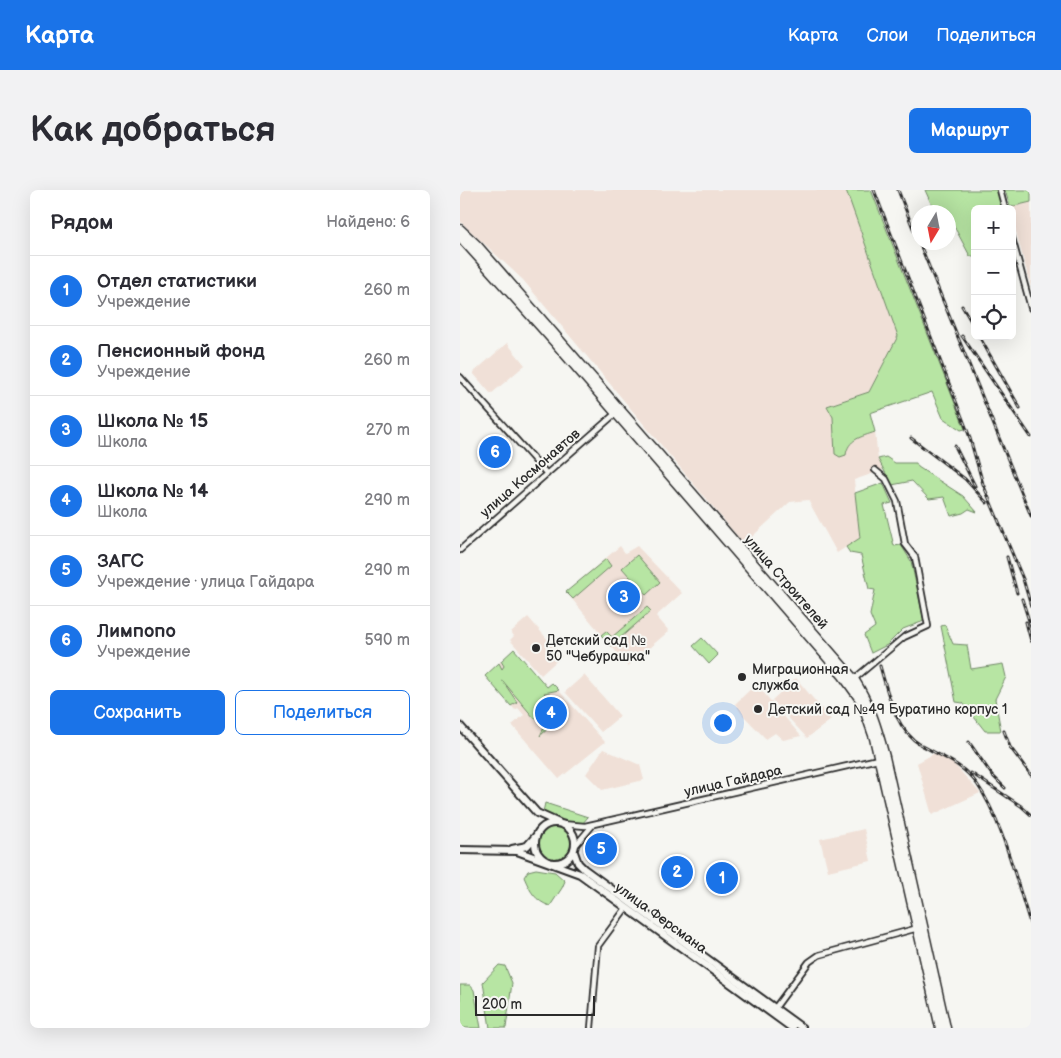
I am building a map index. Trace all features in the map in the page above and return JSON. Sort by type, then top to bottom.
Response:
[{"type":"main road","name":"улица Строителей","points":[[460,229],[478,246],[802,625],[850,685],[868,719],[882,758]]},
{"type":"main road","name":"улица Строителей","points":[[460,237],[559,342]]},
{"type":"main road","name":"улица Строителей","points":[[802,625],[854,679],[872,711],[941,1016],[946,1028]]},
{"type":"main road","name":"улица Строителей","points":[[940,1028],[941,1016]]},
{"type":"street","points":[[1000,190],[1004,205]]},
{"type":"street","points":[[1015,250],[1031,308]]},
{"type":"street","points":[[460,377],[547,474]]},
{"type":"street","name":"улица Космонавтов","points":[[460,550],[618,411]]},
{"type":"street","points":[[854,679],[904,637],[928,626],[915,557],[905,544],[897,502],[886,479],[875,470]]},
{"type":"street","points":[[460,726],[536,813],[539,821],[537,853],[548,861],[560,863],[567,860],[592,825]]},
{"type":"street","name":"улица Гайдара","points":[[560,824],[575,827],[592,825],[882,758]]},
{"type":"street","points":[[536,813],[574,832],[575,849]]},
{"type":"street","points":[[537,834],[546,824],[560,824]]},
{"type":"street","name":"улица Ферсмана","points":[[506,850],[527,846],[537,834]]},
{"type":"street","name":"улица Ферсмана","points":[[575,849],[578,863],[584,870],[792,1028]]},
{"type":"street","name":"улица Ферсмана","points":[[460,850],[506,850],[526,853],[580,874],[628,905]]},
{"type":"street","points":[[591,1028],[598,946],[628,905]]},
{"type":"street","name":"улица Ферсмана","points":[[648,920],[802,1028]]},
{"type":"street","points":[[775,1008],[809,962],[819,955],[921,927]]},
{"type":"shaded area","points":[[460,190],[846,190],[898,336],[869,392],[827,406],[833,417],[835,430],[847,447],[857,438],[875,432],[878,459],[883,470],[854,480],[860,538],[837,553],[808,500],[790,502],[744,544],[523,280],[460,221]]},
{"type":"shaded area","points":[[1031,202],[1031,287],[1016,232],[1016,206]]},
{"type":"shaded area","points":[[507,343],[525,365],[491,394],[473,373]]},
{"type":"shaded area","points":[[620,546],[625,553],[637,546],[682,593],[656,616],[669,631],[628,666],[566,592]]},
{"type":"shaded area","name":"Детский сад № 50 \"Чебурашка\"","points":[[528,617],[562,656],[541,675],[510,640],[514,636],[511,632]]},
{"type":"shaded area","points":[[514,649],[547,687],[552,683],[605,742],[559,779],[512,725],[524,715],[518,708],[515,710],[485,676]]},
{"type":"shaded area","points":[[584,675],[620,716],[601,732],[565,692]]},
{"type":"shaded area","points":[[796,678],[831,720],[807,738],[772,700]]},
{"type":"shaded area","name":"Детский сад №49 Буратино корпус 1","points":[[756,684],[801,736],[783,740],[775,733],[766,739],[742,714],[735,704]]},
{"type":"shaded area","points":[[603,749],[640,765],[644,780],[602,790],[586,774]]},
{"type":"shaded area","points":[[935,753],[954,764],[980,793],[932,815],[917,763]]},
{"type":"shaded area","points":[[864,829],[871,861],[828,871],[820,839]]},
{"type":"green space","points":[[846,190],[871,190],[965,429],[961,430],[943,418],[932,392],[870,413],[875,432],[856,439],[849,445],[846,455],[840,457],[835,454],[833,417],[827,406],[869,392],[898,336]]},
{"type":"green space","points":[[925,190],[997,190],[1001,205],[971,205],[970,256],[956,230],[956,205],[932,205]]},
{"type":"green space","points":[[1005,190],[1031,190],[1031,202],[1009,205]]},
{"type":"green space","points":[[886,457],[895,463],[916,463],[918,467],[963,496],[977,512],[969,509],[963,513],[951,516],[944,497],[929,499],[912,481],[892,485],[878,459]]},
{"type":"green space","points":[[883,483],[892,503],[884,505],[894,546],[901,545],[911,561],[924,621],[903,629],[887,645],[871,653],[864,635],[875,627],[870,615],[875,590],[869,589],[861,555],[850,553],[846,547],[860,538],[855,493]]},
{"type":"green space","points":[[637,555],[660,582],[646,595],[622,568]]},
{"type":"green space","points":[[606,559],[611,566],[573,599],[566,592]]},
{"type":"green space","points":[[647,607],[651,611],[611,646],[601,635],[606,631],[612,637]]},
{"type":"green space","points":[[945,625],[953,644],[967,645],[971,669],[1003,664],[1006,677],[995,699],[1001,731],[985,731],[963,703],[956,702],[941,626]]},
{"type":"green space","points":[[702,638],[718,655],[709,664],[693,646]]},
{"type":"green space","points":[[514,649],[547,687],[552,683],[559,690],[544,693],[552,703],[553,711],[554,709],[566,712],[540,736],[549,717],[542,719],[534,718],[502,680],[517,702],[511,706],[485,676],[499,663],[502,669],[504,666],[501,661]]},
{"type":"green space","points":[[545,803],[588,817],[582,824],[557,821],[543,812]]},
{"type":"green space","points":[[555,826],[562,827],[567,831],[571,836],[571,850],[567,855],[562,859],[555,860],[548,859],[543,855],[539,850],[538,843],[539,836],[543,831],[548,827]]},
{"type":"green space","points":[[536,869],[555,872],[565,881],[550,906],[540,901],[534,895],[524,877],[528,871]]},
{"type":"green space","points":[[499,965],[505,966],[512,983],[506,1028],[490,1028],[483,982]]},
{"type":"green space","points":[[460,985],[470,985],[474,990],[481,1028],[460,1028]]},
{"type":"railway","points":[[874,190],[969,435],[983,484],[1023,579],[1031,606]]},
{"type":"railway","points":[[898,190],[911,223]]},
{"type":"railway","points":[[922,250],[1031,516]]},
{"type":"railway","points":[[962,306],[971,321]]},
{"type":"railway","points":[[962,336],[1031,437]]},
{"type":"railway","points":[[981,340],[1020,408]]},
{"type":"railway","points":[[911,438],[965,479],[987,503]]},
{"type":"railway","points":[[955,446],[975,486]]},
{"type":"railway","points":[[1007,557],[1017,593]]},
{"type":"railway","points":[[1022,599],[1031,627]]},
{"type":"railway","points":[[1026,622],[1031,641]]},
{"type":"railway","points":[[880,666],[894,710],[905,730],[921,745],[965,771],[986,798],[1001,833],[1031,926]]},
{"type":"railway","points":[[1004,731],[1010,747],[1031,775]]},
{"type":"railway","points":[[969,742],[992,775],[1005,788]]},
{"type":"railway","points":[[971,773],[1021,806],[1031,815]]},
{"type":"place","name":"Лимпопо","points":[[495,452]]},
{"type":"place","name":"Школа № 15","points":[[624,597]]},
{"type":"place","name":"Детский сад № 50 \"Чебурашка\"","points":[[536,648]]},
{"type":"place","name":"Миграционная служба","points":[[742,677]]},
{"type":"place","name":"Детский сад №49 Буратино корпус 1","points":[[758,709]]},
{"type":"place","name":"Школа № 14","points":[[551,713]]},
{"type":"place","name":"ЗАГС","points":[[601,849]]},
{"type":"place","name":"Пенсионный фонд","points":[[677,872]]},
{"type":"place","name":"Отдел статистики","points":[[722,878]]}]
